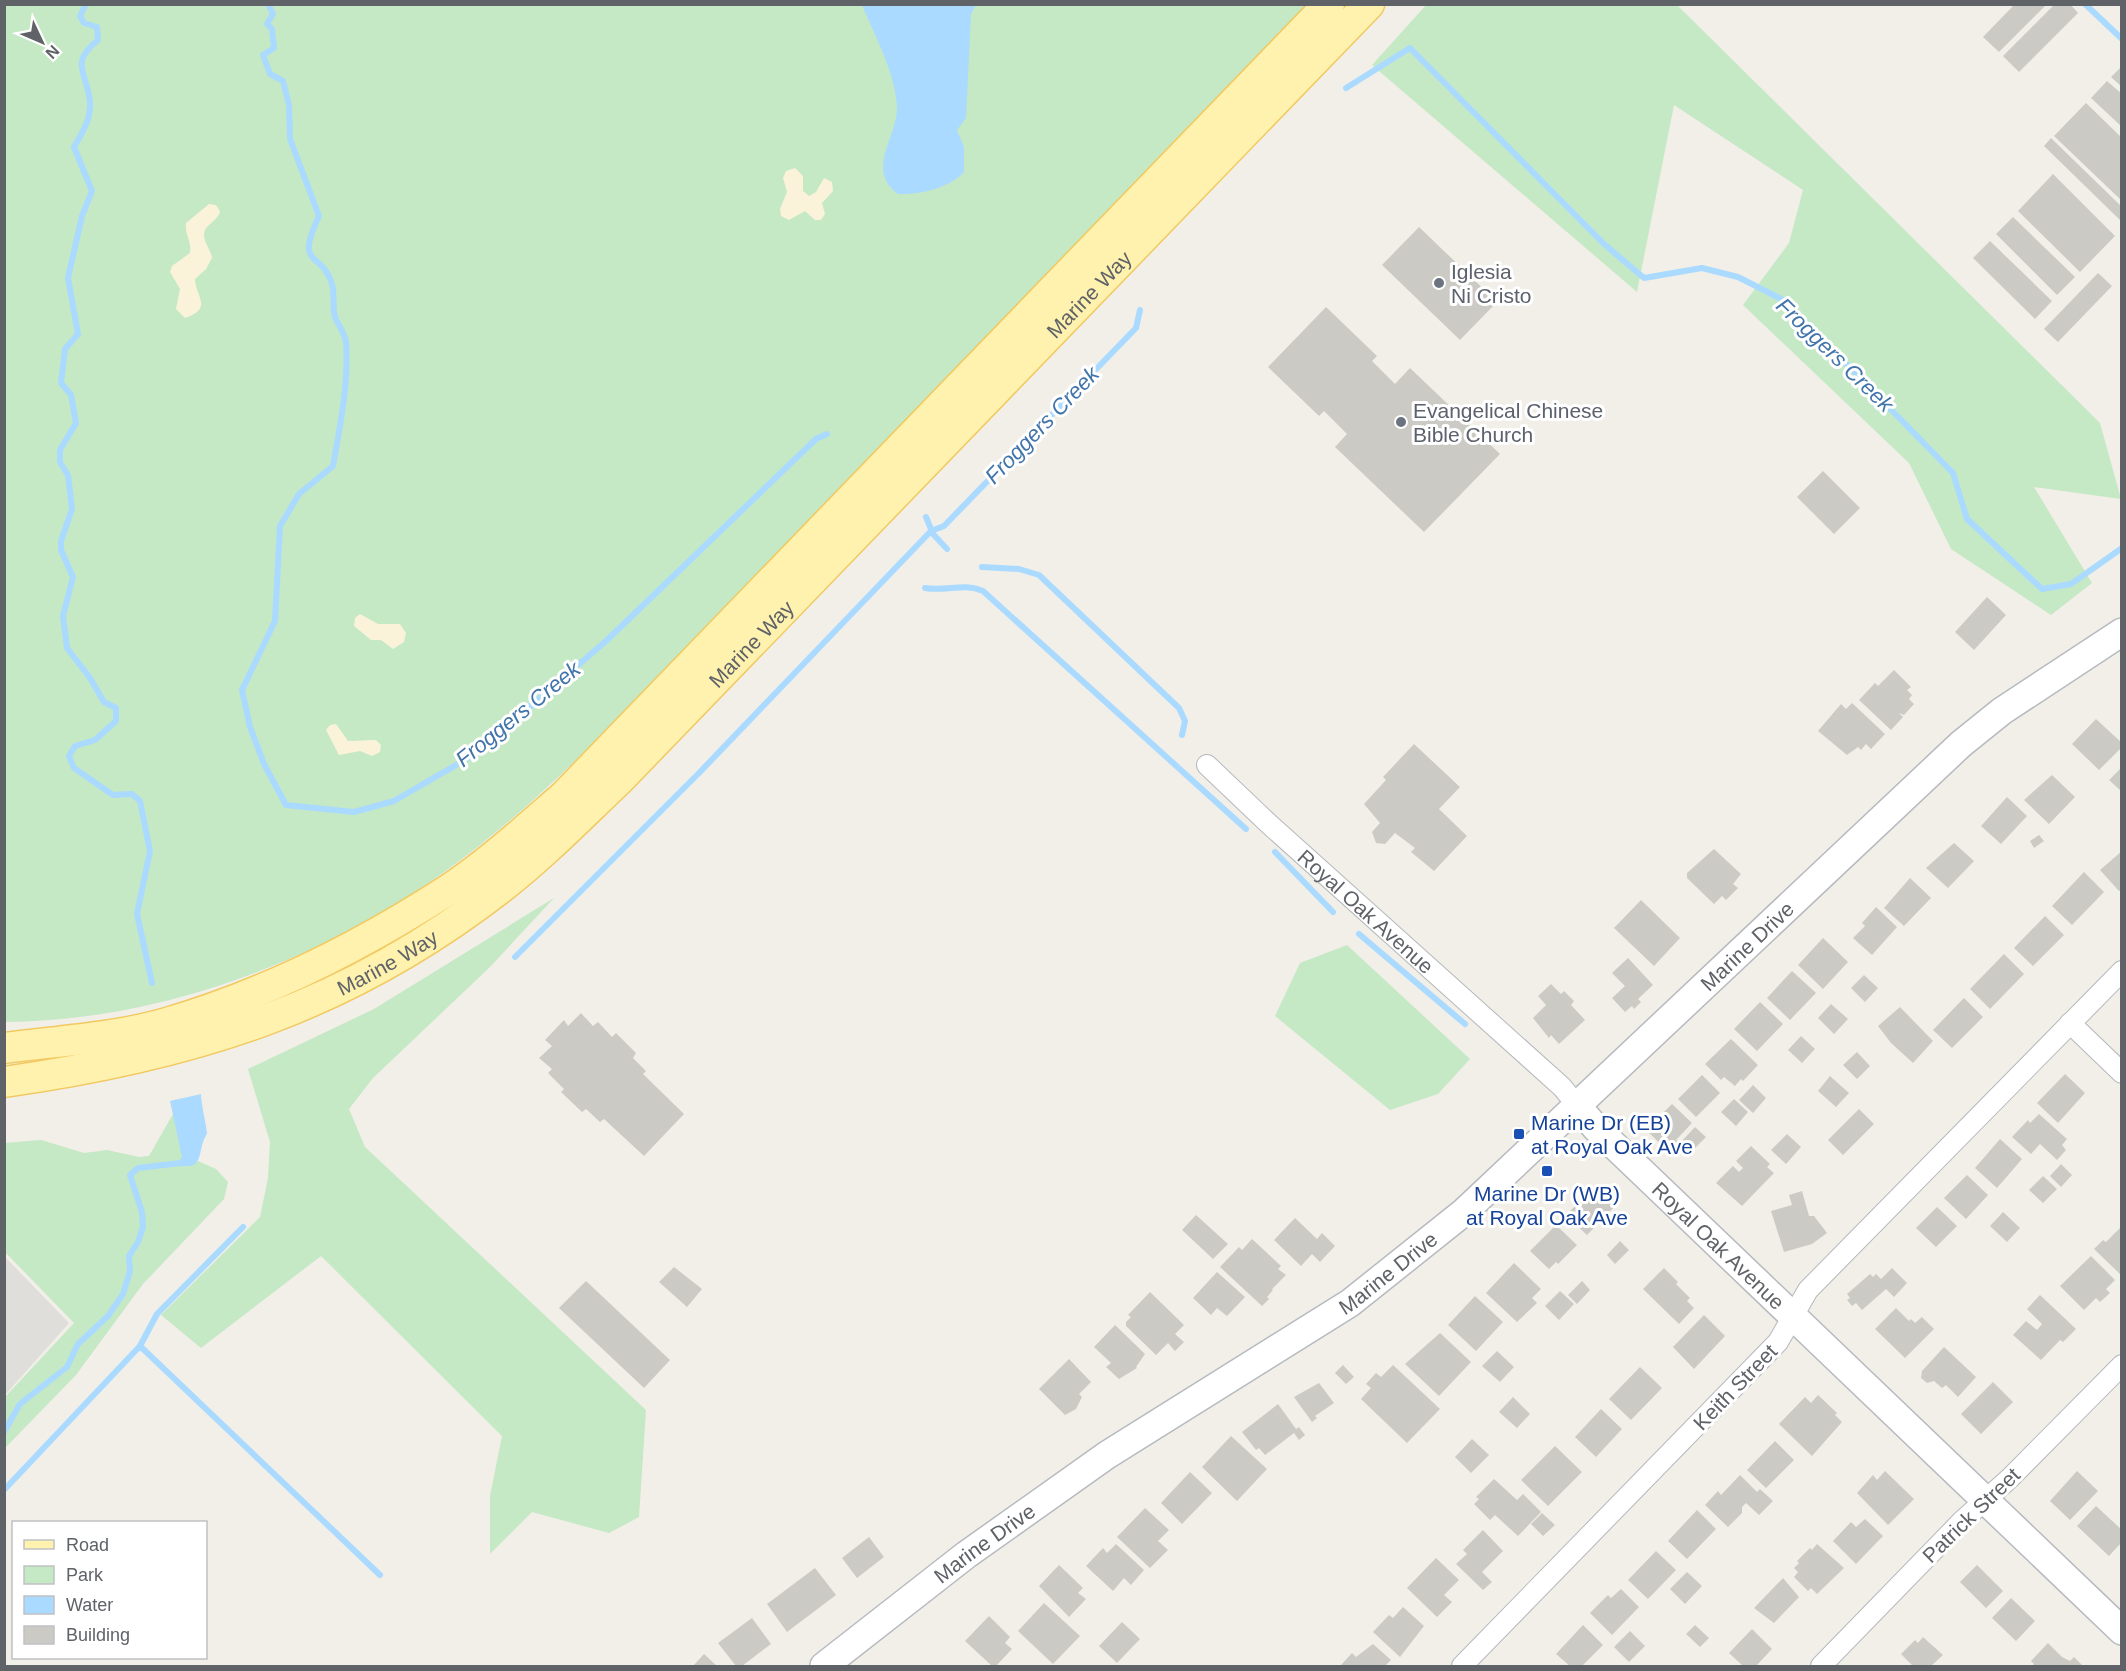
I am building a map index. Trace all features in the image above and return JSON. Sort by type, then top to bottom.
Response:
[{"type":"main road","name":"Marine Way","points":[[4,1048],[94,1037],[166,1023],[252,992],[382,929],[452,887],[511,842],[564,796],[1329,4]]},
{"type":"main road","name":"Marine Way","points":[[4,1082],[148,1057],[213,1039],[282,1014],[347,986],[408,952],[501,888],[541,855],[619,780],[1368,4]]},
{"type":"street","name":"Marine Drive","points":[[824,1666],[966,1556],[1107,1455],[1350,1303],[1464,1212],[1576,1104],[1961,744],[2002,711],[2121,632]]},
{"type":"street","name":"Royal Oak Avenue","points":[[1207,765],[1269,824],[1562,1087],[1595,1127],[2121,1631]]},
{"type":"street","name":"Keith Street","points":[[1462,1666],[1779,1342],[1808,1290],[2121,970]]},
{"type":"street","points":[[2070,1023],[2121,1073]]},
{"type":"street","name":"Patrick Street","points":[[1821,1666],[1962,1521],[1986,1500],[2121,1365]]},
{"type":"shaded area","points":[[5,1257],[69,1323],[5,1395]]},
{"type":"green space","points":[[1427,4],[1677,5],[2100,423],[2121,499],[2034,487],[2092,583],[2051,615],[1951,549],[1909,463],[1743,305],[1789,243],[1803,190],[1674,105],[1637,292],[1372,65]]},
{"type":"green space","points":[[4,5],[1306,5],[626,710],[584,752],[495,833],[448,869],[399,902],[354,928],[259,971],[210,989],[159,1003],[56,1020],[5,1022]]},
{"type":"green space","points":[[554,898],[490,967],[373,1078],[349,1109],[365,1147],[646,1410],[639,1517],[609,1533],[532,1512],[490,1554],[490,1496],[502,1436],[321,1256],[201,1348],[161,1315],[260,1217],[268,1178],[270,1142],[248,1069],[374,1009]]},
{"type":"green space","points":[[1347,945],[1470,1059],[1438,1094],[1390,1110],[1275,1016],[1300,963]]},
{"type":"green space","points":[[173,1114],[186,1167],[198,1161],[216,1169],[228,1182],[224,1199],[143,1284],[76,1375],[5,1448],[5,1397],[74,1323],[5,1252],[5,1143],[41,1140],[84,1153],[107,1150],[139,1157],[149,1156]]},
{"type":"sand","points":[[795,168],[803,176],[803,191],[809,196],[816,192],[824,178],[832,182],[833,191],[822,203],[825,214],[821,220],[815,220],[805,211],[789,220],[781,216],[780,209],[787,192],[783,178],[786,171]]},
{"type":"sand","points":[[209,204],[216,205],[220,211],[205,231],[204,238],[212,258],[206,269],[195,279],[201,306],[194,314],[185,318],[176,309],[180,289],[170,272],[172,266],[190,253],[186,223]]},
{"type":"sand","points":[[360,614],[378,624],[400,624],[406,633],[404,642],[393,649],[381,640],[371,640],[354,626],[355,618]]},
{"type":"sand","points":[[336,724],[348,741],[376,740],[381,745],[380,752],[372,756],[360,751],[339,755],[326,730],[330,725]]},
{"type":"water","points":[[862,5],[976,5],[971,14],[966,118],[957,130],[964,147],[964,172],[943,186],[924,192],[898,194],[888,184],[883,163],[896,117],[897,105],[892,79]]},
{"type":"water","points":[[201,1094],[207,1133],[199,1158],[190,1166],[176,1165],[182,1157],[170,1101]]},
{"type":"building","points":[[2015,4],[2047,4],[1999,52],[1983,37]]},
{"type":"building","points":[[2055,4],[2070,4],[2078,13],[2019,72],[2003,56]]},
{"type":"building","points":[[2122,66],[2122,87],[2111,77]]},
{"type":"building","points":[[2107,81],[2122,94],[2122,127],[2091,98]]},
{"type":"building","points":[[2086,103],[2122,138],[2122,201],[2054,136]]},
{"type":"building","points":[[2051,138],[2122,207],[2122,222],[2044,146]]},
{"type":"building","points":[[2053,174],[2115,236],[2080,272],[2018,211]]},
{"type":"building","points":[[2013,217],[2075,277],[2057,295],[1996,234]]},
{"type":"building","name":"Iglesia Ni Cristo","points":[[1419,227],[1497,302],[1460,340],[1382,265]]},
{"type":"building","points":[[1990,241],[2052,301],[2035,319],[1973,258]]},
{"type":"building","points":[[2098,273],[2112,286],[2058,342],[2044,329]]},
{"type":"building","name":"Evangelical Chinese Bible Church","points":[[1326,307],[1377,356],[1372,361],[1395,384],[1410,368],[1500,454],[1424,532],[1335,447],[1347,434],[1324,411],[1319,416],[1268,367]]},
{"type":"building","points":[[1823,471],[1860,508],[1834,534],[1797,497]]},
{"type":"building","points":[[1987,597],[2006,615],[1974,650],[1955,632]]},
{"type":"building","points":[[1894,670],[1911,687],[1907,690],[1912,695],[1909,699],[1914,704],[1904,715],[1899,713],[1903,717],[1891,730],[1859,700],[1875,683],[1878,686]]},
{"type":"building","points":[[1852,703],[1885,734],[1871,749],[1866,744],[1861,750],[1858,747],[1847,755],[1818,731],[1841,704],[1846,709]]},
{"type":"building","points":[[2096,719],[2122,743],[2122,747],[2099,770],[2072,744]]},
{"type":"building","points":[[1414,744],[1460,787],[1439,809],[1467,836],[1434,871],[1411,852],[1415,848],[1395,833],[1385,844],[1376,843],[1372,832],[1380,823],[1364,804],[1386,780],[1383,777]]},
{"type":"building","points":[[2122,767],[2122,792],[2109,780]]},
{"type":"building","points":[[2052,775],[2075,797],[2049,824],[2024,800]]},
{"type":"building","points":[[2007,797],[2027,816],[2001,844],[1981,826]]},
{"type":"building","points":[[2039,835],[2044,841],[2034,848],[2030,841]]},
{"type":"building","points":[[1954,843],[1974,861],[1948,888],[1926,868]]},
{"type":"building","points":[[1714,849],[1741,874],[1733,884],[1738,888],[1726,900],[1722,896],[1714,904],[1687,878],[1687,873]]},
{"type":"building","points":[[2122,851],[2122,889],[2119,891],[2100,870]]},
{"type":"building","points":[[2084,872],[2104,892],[2072,925],[2052,906]]},
{"type":"building","points":[[1910,878],[1931,898],[1904,926],[1884,908]]},
{"type":"building","points":[[1641,900],[1680,938],[1654,966],[1614,928]]},
{"type":"building","points":[[1876,907],[1897,927],[1872,955],[1853,938],[1865,926],[1862,923]]},
{"type":"building","points":[[2045,916],[2064,935],[2033,966],[2014,948]]},
{"type":"building","points":[[1823,938],[1848,962],[1823,989],[1798,965]]},
{"type":"building","points":[[2004,954],[2024,974],[1990,1009],[1970,989]]},
{"type":"building","points":[[1628,958],[1653,985],[1638,999],[1641,1002],[1634,1009],[1632,1006],[1625,1012],[1612,998],[1625,986],[1612,973]]},
{"type":"building","points":[[1792,971],[1816,993],[1790,1020],[1767,998]]},
{"type":"building","points":[[1864,975],[1878,988],[1865,1002],[1851,988]]},
{"type":"building","points":[[1551,984],[1561,994],[1564,991],[1574,1001],[1571,1005],[1585,1020],[1559,1044],[1551,1035],[1549,1038],[1533,1018],[1546,1005],[1538,996]]},
{"type":"building","points":[[1964,998],[1983,1017],[1952,1048],[1933,1030]]},
{"type":"building","points":[[1760,1002],[1783,1024],[1757,1051],[1734,1029]]},
{"type":"building","points":[[1831,1004],[1848,1019],[1834,1034],[1818,1018]]},
{"type":"building","points":[[1900,1007],[1933,1041],[1913,1063],[1891,1043],[1878,1026]]},
{"type":"building","points":[[581,1013],[593,1026],[598,1022],[612,1037],[616,1033],[636,1053],[633,1058],[646,1071],[643,1074],[684,1114],[644,1156],[604,1119],[600,1122],[586,1109],[582,1112],[561,1092],[564,1089],[548,1073],[552,1069],[539,1058],[552,1046],[545,1040],[564,1020],[568,1026]]},
{"type":"building","points":[[1801,1036],[1815,1049],[1802,1063],[1788,1050]]},
{"type":"building","points":[[1731,1039],[1758,1065],[1735,1086],[1724,1077],[1721,1080],[1705,1064]]},
{"type":"building","points":[[1857,1052],[1870,1066],[1857,1079],[1843,1065]]},
{"type":"building","points":[[2065,1074],[2085,1093],[2058,1123],[2037,1103]]},
{"type":"building","points":[[1702,1075],[1720,1093],[1696,1117],[1678,1099]]},
{"type":"building","points":[[1830,1076],[1849,1093],[1836,1107],[1818,1091]]},
{"type":"building","points":[[1753,1085],[1766,1098],[1753,1113],[1739,1100]]},
{"type":"building","points":[[1734,1099],[1748,1112],[1736,1126],[1721,1112]]},
{"type":"building","points":[[1672,1104],[1692,1123],[1676,1140],[1680,1143],[1674,1150],[1670,1146],[1667,1150],[1646,1130]]},
{"type":"building","points":[[1859,1109],[1874,1124],[1843,1155],[1828,1140]]},
{"type":"building","points":[[2039,1114],[2067,1139],[2062,1145],[2066,1150],[2057,1160],[2040,1144],[2031,1154],[2012,1137],[2028,1120],[2030,1123]]},
{"type":"building","points":[[1695,1127],[1706,1137],[1692,1151],[1681,1142]]},
{"type":"building","points":[[1787,1134],[1801,1147],[1786,1164],[1771,1150]]},
{"type":"building","points":[[2000,1139],[2022,1159],[1997,1188],[1975,1168]]},
{"type":"building","points":[[1751,1146],[1770,1164],[1767,1167],[1774,1173],[1742,1206],[1716,1183],[1733,1166],[1739,1172],[1743,1168],[1736,1161]]},
{"type":"building","points":[[2061,1164],[2072,1175],[2061,1187],[2050,1176]]},
{"type":"building","points":[[1967,1175],[1988,1195],[1966,1219],[1944,1198]]},
{"type":"building","points":[[2043,1176],[2057,1189],[2043,1203],[2029,1190]]},
{"type":"building","points":[[1594,1188],[1615,1206],[1587,1235],[1566,1215]]},
{"type":"building","points":[[1802,1191],[1809,1216],[1814,1216],[1827,1233],[1812,1244],[1784,1252],[1771,1211],[1792,1205],[1789,1195]]},
{"type":"building","points":[[1937,1207],[1957,1226],[1936,1247],[1916,1228]]},
{"type":"building","points":[[2003,1212],[2020,1228],[2007,1242],[1990,1226]]},
{"type":"building","points":[[1196,1215],[1228,1244],[1213,1259],[1182,1230]]},
{"type":"building","points":[[1295,1218],[1317,1239],[1322,1233],[1335,1246],[1320,1262],[1312,1254],[1301,1266],[1274,1240]]},
{"type":"building","points":[[1556,1225],[1577,1245],[1558,1264],[1556,1262],[1549,1269],[1530,1251]]},
{"type":"building","points":[[2122,1226],[2122,1273],[2120,1274],[2094,1249],[2103,1240],[2106,1242]]},
{"type":"building","points":[[1252,1239],[1281,1266],[1278,1269],[1286,1275],[1272,1289],[1267,1297],[1269,1299],[1262,1306],[1220,1267],[1239,1247],[1242,1250]]},
{"type":"building","points":[[1620,1241],[1629,1250],[1615,1264],[1607,1255]]},
{"type":"building","points":[[2091,1256],[2115,1280],[2106,1289],[2110,1293],[2100,1302],[2096,1298],[2084,1310],[2060,1286]]},
{"type":"building","points":[[1514,1263],[1541,1289],[1532,1298],[1537,1303],[1517,1322],[1486,1293]]},
{"type":"building","points":[[674,1267],[702,1289],[687,1307],[659,1282]]},
{"type":"building","points":[[1664,1268],[1690,1298],[1687,1301],[1694,1308],[1679,1324],[1643,1289]]},
{"type":"building","points":[[1892,1268],[1907,1283],[1894,1297],[1886,1289],[1862,1310],[1856,1303],[1852,1306],[1847,1300],[1850,1298],[1847,1294],[1870,1274],[1873,1277],[1876,1274],[1881,1279]]},
{"type":"building","points":[[1217,1272],[1245,1297],[1227,1316],[1217,1308],[1211,1315],[1193,1298]]},
{"type":"building","points":[[586,1281],[670,1360],[644,1388],[559,1308]]},
{"type":"building","points":[[1582,1281],[1590,1290],[1577,1304],[1568,1295]]},
{"type":"building","points":[[1560,1291],[1574,1304],[1559,1320],[1545,1306]]},
{"type":"building","points":[[1150,1292],[1184,1325],[1175,1334],[1184,1342],[1175,1351],[1168,1343],[1156,1355],[1126,1326],[1126,1322],[1131,1317],[1128,1315]]},
{"type":"building","points":[[2040,1295],[2076,1329],[2063,1342],[2060,1340],[2041,1360],[2013,1335],[2026,1321],[2037,1330],[2042,1324],[2027,1309]]},
{"type":"building","points":[[1475,1296],[1503,1322],[1476,1351],[1448,1325]]},
{"type":"building","points":[[1896,1308],[1909,1321],[1911,1319],[1915,1323],[1922,1317],[1934,1329],[1905,1358],[1875,1329]]},
{"type":"building","points":[[1704,1315],[1725,1336],[1694,1369],[1673,1347]]},
{"type":"building","points":[[1115,1325],[1145,1354],[1137,1368],[1119,1379],[1106,1367],[1111,1363],[1094,1347]]},
{"type":"building","points":[[1440,1333],[1471,1362],[1439,1396],[1405,1364]]},
{"type":"building","points":[[1944,1347],[1976,1377],[1958,1397],[1946,1385],[1942,1388],[1934,1381],[1927,1383],[1921,1378],[1922,1371]]},
{"type":"building","points":[[1497,1351],[1514,1367],[1500,1382],[1482,1366]]},
{"type":"building","points":[[1069,1359],[1091,1382],[1079,1394],[1082,1397],[1076,1409],[1065,1415],[1039,1389]]},
{"type":"building","points":[[1343,1365],[1354,1377],[1346,1384],[1335,1373]]},
{"type":"building","points":[[1393,1365],[1440,1409],[1407,1443],[1361,1399],[1371,1388],[1366,1384],[1376,1373],[1381,1377]]},
{"type":"building","points":[[1640,1367],[1662,1388],[1631,1420],[1609,1399]]},
{"type":"building","points":[[1993,1382],[2013,1402],[1981,1434],[1961,1414]]},
{"type":"building","points":[[1319,1383],[1334,1403],[1315,1416],[1317,1418],[1312,1422],[1294,1397]]},
{"type":"building","points":[[1818,1395],[1837,1413],[1835,1415],[1842,1422],[1812,1456],[1779,1424],[1805,1397],[1811,1403]]},
{"type":"building","points":[[1513,1397],[1530,1414],[1517,1428],[1499,1412]]},
{"type":"building","points":[[1278,1404],[1296,1429],[1299,1427],[1305,1435],[1299,1440],[1294,1433],[1265,1455],[1259,1448],[1256,1450],[1242,1432]]},
{"type":"building","points":[[1601,1409],[1622,1429],[1596,1457],[1575,1437]]},
{"type":"building","points":[[1231,1436],[1267,1469],[1237,1501],[1202,1467]]},
{"type":"building","points":[[1472,1439],[1489,1455],[1471,1473],[1455,1457]]},
{"type":"building","points":[[1775,1441],[1794,1460],[1766,1488],[1747,1470]]},
{"type":"building","points":[[1555,1446],[1582,1472],[1548,1506],[1521,1480]]},
{"type":"building","points":[[1885,1471],[1914,1499],[1888,1525],[1857,1493],[1873,1475],[1877,1480]]},
{"type":"building","points":[[2077,1471],[2098,1491],[2070,1520],[2050,1501]]},
{"type":"building","points":[[1190,1472],[1212,1493],[1182,1524],[1161,1503]]},
{"type":"building","points":[[1740,1475],[1757,1492],[1760,1489],[1773,1501],[1759,1515],[1746,1503],[1742,1507],[1742,1513],[1728,1527],[1705,1505],[1718,1491],[1721,1495]]},
{"type":"building","points":[[1494,1479],[1517,1500],[1523,1494],[1541,1512],[1518,1536],[1495,1515],[1490,1520],[1474,1504],[1479,1499],[1476,1497]]},
{"type":"building","points":[[2096,1506],[2122,1530],[2122,1542],[2109,1556],[2077,1526]]},
{"type":"building","points":[[1145,1508],[1169,1530],[1158,1541],[1168,1550],[1150,1568],[1117,1537]]},
{"type":"building","points":[[1697,1510],[1716,1529],[1687,1559],[1668,1541]]},
{"type":"building","points":[[1542,1513],[1555,1525],[1543,1536],[1531,1524]]},
{"type":"building","points":[[1865,1519],[1883,1536],[1856,1564],[1833,1541],[1851,1522],[1856,1527]]},
{"type":"building","points":[[1483,1530],[1503,1551],[1482,1572],[1492,1582],[1483,1590],[1456,1564],[1467,1554],[1463,1550]]},
{"type":"building","points":[[869,1537],[884,1557],[857,1578],[842,1558]]},
{"type":"building","points":[[1116,1544],[1144,1570],[1131,1585],[1124,1578],[1113,1591],[1086,1566],[1103,1548],[1107,1553]]},
{"type":"building","points":[[1817,1544],[1844,1568],[1817,1594],[1811,1588],[1808,1591],[1794,1577],[1798,1572],[1794,1568],[1799,1563],[1797,1561]]},
{"type":"building","points":[[1656,1551],[1676,1570],[1648,1599],[1628,1580]]},
{"type":"building","points":[[1436,1558],[1459,1580],[1444,1595],[1452,1602],[1437,1617],[1407,1588]]},
{"type":"building","points":[[1059,1565],[1083,1588],[1078,1593],[1086,1599],[1069,1617],[1039,1586]]},
{"type":"building","points":[[1977,1565],[2003,1591],[1986,1608],[1960,1582]]},
{"type":"building","points":[[815,1568],[836,1595],[787,1632],[767,1604]]},
{"type":"building","points":[[1687,1572],[1702,1586],[1685,1604],[1670,1589]]},
{"type":"building","points":[[1783,1578],[1799,1597],[1774,1623],[1754,1608]]},
{"type":"building","points":[[1621,1589],[1639,1607],[1612,1635],[1590,1613],[1608,1595],[1611,1598]]},
{"type":"building","points":[[2011,1598],[2035,1621],[2016,1641],[1992,1618]]},
{"type":"building","points":[[1044,1603],[1080,1636],[1053,1664],[1018,1631]]},
{"type":"building","points":[[1403,1607],[1424,1626],[1400,1657],[1373,1632],[1389,1615],[1393,1618]]},
{"type":"building","points":[[989,1616],[1010,1637],[1005,1643],[1012,1649],[996,1666],[992,1666],[965,1641]]},
{"type":"building","points":[[752,1618],[771,1644],[742,1666],[736,1666],[718,1643]]},
{"type":"building","points":[[1122,1622],[1140,1639],[1117,1663],[1099,1646]]},
{"type":"building","points":[[1583,1625],[1603,1645],[1582,1666],[1570,1666],[1556,1654]]},
{"type":"building","points":[[1695,1625],[1709,1638],[1700,1647],[1686,1634]]},
{"type":"building","points":[[1752,1629],[1772,1649],[1757,1665],[1743,1666],[1729,1653]]},
{"type":"building","points":[[1630,1631],[1645,1646],[1629,1662],[1614,1647]]},
{"type":"building","points":[[1923,1637],[1943,1655],[1931,1666],[1910,1666],[1912,1665],[1901,1654],[1915,1640],[1918,1643]]},
{"type":"building","points":[[2048,1643],[2062,1657],[2070,1661],[2074,1657],[2083,1666],[2032,1666],[2034,1664],[2031,1661]]},
{"type":"building","points":[[1373,1644],[1391,1660],[1385,1666],[1341,1665],[1352,1653],[1356,1657]]},
{"type":"building","points":[[704,1654],[717,1666],[693,1666]]},
{"type":"waterway","points":[[86,4],[80,16],[84,23],[97,27],[98,40],[89,48],[82,63],[90,109],[85,126],[74,147],[92,191],[82,216],[68,278],[78,334],[65,349],[61,383],[71,395],[76,423],[60,450],[60,462],[68,475],[72,509],[61,541],[61,550],[73,577],[63,616],[67,648],[90,678],[104,702],[116,708],[116,721],[95,740],[75,746],[69,756],[74,768],[113,795],[132,794],[140,801],[150,851],[137,914],[152,983]]},
{"type":"waterway","name":"Froggers Creek","points":[[268,4],[273,14],[267,24],[272,29],[274,48],[263,55],[270,74],[283,81],[289,105],[290,139],[319,216],[312,233],[309,252],[328,273],[332,284],[334,313],[343,332],[347,357],[343,404],[333,466],[299,494],[280,526],[275,621],[242,690],[250,727],[264,764],[286,805],[354,812],[394,801],[475,754],[606,641],[816,439],[827,434]]},
{"type":"waterway","points":[[2085,4],[2122,39]]},
{"type":"waterway","name":"Froggers Creek","points":[[1346,88],[1410,48],[1604,244],[1644,278],[1702,268],[1738,277],[1785,301],[1953,473],[1967,519],[2042,589],[2071,584],[2122,548]]},
{"type":"waterway","points":[[515,957],[699,773],[931,531],[944,526],[1136,328],[1140,310]]},
{"type":"waterway","points":[[926,517],[933,534],[947,549]]},
{"type":"waterway","points":[[982,567],[1019,569],[1039,575],[1179,708],[1185,721],[1182,735]]},
{"type":"waterway","points":[[925,588],[969,587],[983,591],[1246,829]]},
{"type":"waterway","points":[[1275,852],[1333,912]]},
{"type":"waterway","points":[[1359,934],[1465,1024]]},
{"type":"waterway","points":[[4,1432],[20,1404],[67,1367],[78,1344],[108,1316],[123,1294],[130,1271],[129,1256],[138,1242],[143,1227],[142,1212],[130,1175],[138,1168],[181,1163]]},
{"type":"waterway","points":[[4,1490],[140,1346],[157,1314],[243,1227]]},
{"type":"waterway","points":[[140,1346],[380,1575]]},
{"type":"place","name":"Iglesia Ni Cristo","points":[[1439,283]]},
{"type":"place","name":"Evangelical Chinese Bible Church","points":[[1401,422]]},
{"type":"place","name":"Marine Dr (EB) at Royal Oak Ave","points":[[1519,1134]]},
{"type":"place","name":"Marine Dr (WB) at Royal Oak Ave","points":[[1547,1171]]}]
